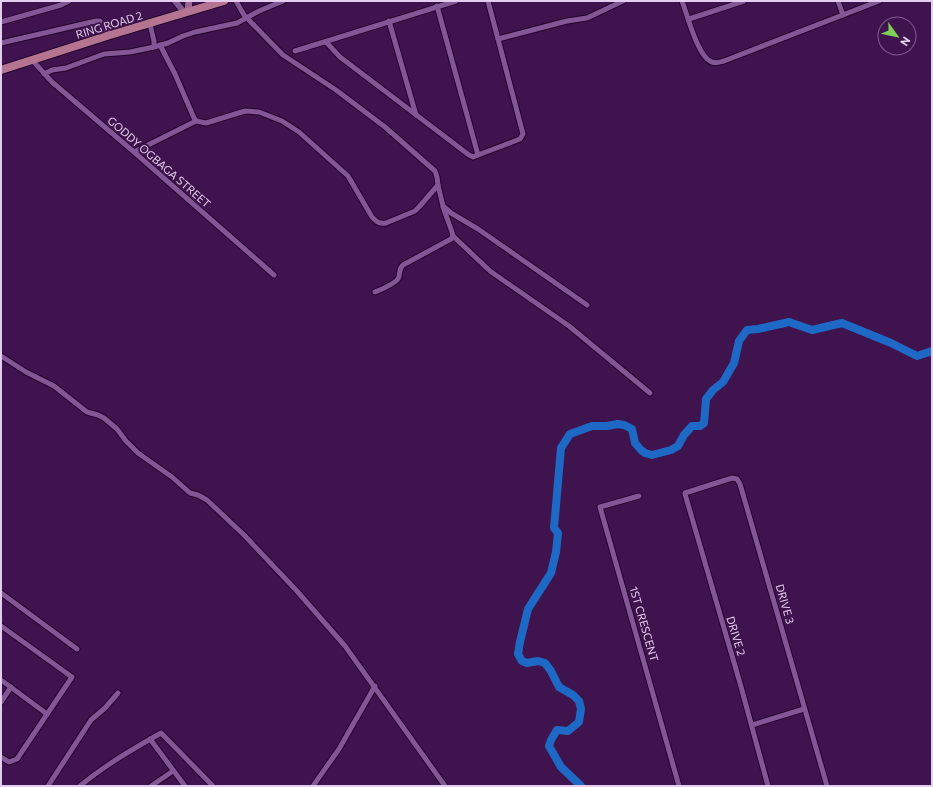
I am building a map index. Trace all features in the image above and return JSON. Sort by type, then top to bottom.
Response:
[{"type":"main road","points":[[186,12],[189,1]]},
{"type":"main road","name":"RING ROAD 2","points":[[1,70],[110,35],[224,1]]},
{"type":"street","points":[[1,22],[69,1]]},
{"type":"street","points":[[174,1],[186,12]]},
{"type":"street","points":[[180,1],[186,12]]},
{"type":"street","points":[[236,1],[246,18],[283,54],[336,90],[385,127],[435,171],[443,206],[453,236],[490,271],[569,326],[650,393]]},
{"type":"street","points":[[44,74],[52,70],[66,68],[104,54],[130,52],[154,47],[168,43],[183,36],[237,23],[283,1]]},
{"type":"street","points":[[295,51],[456,1]]},
{"type":"street","points":[[326,42],[340,57],[471,156],[478,156],[520,139],[523,134],[488,1]]},
{"type":"street","points":[[498,39],[567,21],[587,18],[623,1]]},
{"type":"street","points":[[682,1],[695,39],[701,51],[706,59],[714,63],[724,61],[879,1]]},
{"type":"street","points":[[689,19],[744,1]]},
{"type":"street","points":[[838,1],[843,15]]},
{"type":"street","points":[[437,6],[478,156]]},
{"type":"street","points":[[1,43],[96,21],[100,21],[110,35]]},
{"type":"street","points":[[389,21],[416,114]]},
{"type":"street","points":[[150,24],[154,47]]},
{"type":"street","points":[[160,45],[196,121]]},
{"type":"street","name":"GODDY OGBAGA STREET","points":[[33,60],[44,74],[72,100],[134,152],[274,275]]},
{"type":"street","points":[[134,152],[196,121],[206,123],[245,111],[259,112],[282,121],[299,132],[348,176],[376,222],[381,224],[386,223],[415,211],[438,185]]},
{"type":"street","points":[[443,206],[587,306]]},
{"type":"street","points":[[375,292],[395,282],[398,278],[400,268],[403,265],[451,240],[453,236]]},
{"type":"street","points":[[1,356],[26,372],[54,386],[86,412],[104,418],[117,429],[126,441],[138,452],[172,477],[190,493],[207,500],[244,535],[296,590],[340,640],[375,686],[445,786]]},
{"type":"street","name":"DRIVE 3","points":[[685,493],[732,478],[739,481],[827,786]]},
{"type":"street","name":"DRIVE 2","points":[[685,493],[752,725],[768,786]]},
{"type":"street","name":"1ST CRESCENT","points":[[639,496],[600,507],[679,786]]},
{"type":"street","points":[[1,593],[77,649]]},
{"type":"street","points":[[1,626],[72,677],[17,759],[9,762],[1,758]]},
{"type":"street","points":[[1,680],[47,714]]},
{"type":"street","points":[[313,786],[339,749],[375,686]]},
{"type":"street","points":[[1,702],[11,687]]},
{"type":"street","points":[[48,786],[91,720],[105,708],[118,693]]},
{"type":"street","points":[[752,725],[804,709]]},
{"type":"street","points":[[80,786],[102,769],[161,733],[213,786]]},
{"type":"street","points":[[150,739],[185,786]]},
{"type":"street","points":[[151,786],[173,771]]},
{"type":"waterway","points":[[581,786],[561,767],[549,746],[557,730],[568,731],[579,722],[581,709],[579,701],[573,695],[559,687],[545,663],[538,661],[527,663],[522,661],[518,654],[528,609],[551,573],[556,552],[558,533],[554,528],[561,448],[570,434],[592,426],[618,424],[632,429],[635,443],[645,453],[652,455],[671,450],[678,446],[684,435],[692,426],[700,426],[704,423],[706,399],[713,390],[723,382],[734,363],[739,341],[747,330],[789,322],[812,330],[842,323],[891,343],[917,356],[932,351]]}]
